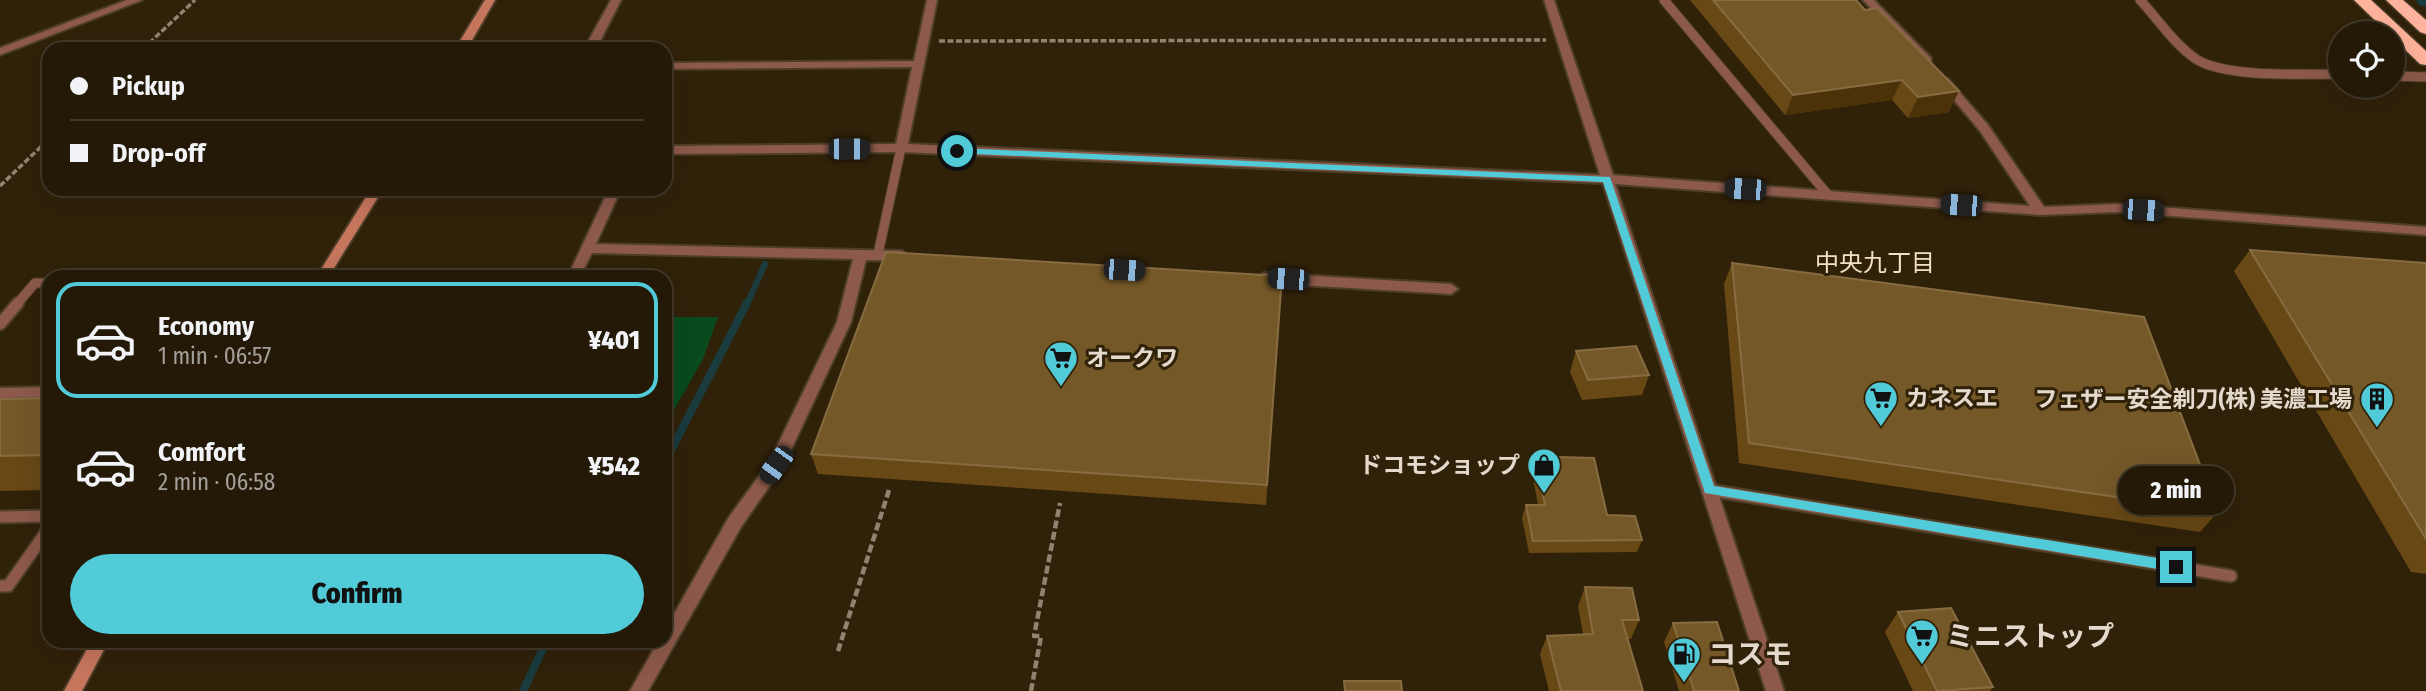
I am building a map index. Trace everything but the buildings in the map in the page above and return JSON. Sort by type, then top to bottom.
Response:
[{"type":"highway","points":[[2362,0],[2426,60]]},
{"type":"highway","points":[[2394,0],[2426,29]]},
{"type":"street","points":[[0,52],[137,0]]},
{"type":"street","points":[[465,42],[490,0]]},
{"type":"street","points":[[594,42],[616,0]]},
{"type":"street","points":[[901,148],[932,0]]},
{"type":"street","points":[[1549,0],[1775,691]]},
{"type":"street","points":[[1868,0],[1910,40],[1984,128],[2040,211]]},
{"type":"street","points":[[672,66],[919,64]]},
{"type":"street","points":[[672,150],[901,148],[1607,179],[2040,211],[2118,208],[2426,231]]},
{"type":"street","points":[[328,270],[373,196]]},
{"type":"street","points":[[577,270],[612,196]]},
{"type":"street","points":[[589,248],[919,257]]},
{"type":"street","points":[[672,633],[735,522],[776,465],[844,322],[861,254]]},
{"type":"street","points":[[1247,277],[1451,289]]},
{"type":"street","points":[[0,393],[42,392]]},
{"type":"street","points":[[73,691],[97,648]]},
{"type":"street","points":[[639,691],[663,648]]},
{"type":"lane","points":[[1664,0],[1828,195]]},
{"type":"lane","points":[[2140,0],[2198,61],[2222,68],[2328,74]]},
{"type":"lane","points":[[2405,76],[2426,77]]},
{"type":"lane","points":[[878,254],[901,148]]},
{"type":"lane","points":[[0,324],[35,284],[42,284]]},
{"type":"lane","points":[[1709,490],[2231,576]]},
{"type":"lane","points":[[0,517],[42,516]]},
{"type":"lane","points":[[0,586],[8,586],[42,538]]},
{"type":"path","points":[[151,42],[195,0]]},
{"type":"path","points":[[924,41],[1563,40]]},
{"type":"path","points":[[0,186],[42,146]]},
{"type":"path","points":[[838,651],[889,490]]},
{"type":"path","points":[[1031,691],[1041,636],[1034,636],[1060,503]]},
{"type":"green space","points":[[672,317],[718,317],[703,359],[672,414]]},
{"type":"waterway","points":[[747,304],[765,264]]},
{"type":"waterway","points":[[672,448],[747,303]]},
{"type":"waterway","points":[[523,691],[543,648]]},
{"type":"place","name":"オークワ","points":[[1061,388]]},
{"type":"place","name":"カネスエ","points":[[1881,428]]},
{"type":"place","name":"フェザー安全剃刀(株) 美濃工場","points":[[2377,429]]},
{"type":"place","name":"ドコモショップ","points":[[1544,495]]},
{"type":"place","name":"ミニストップ","points":[[1922,666]]},
{"type":"place","name":"コスモ","points":[[1684,684]]},
{"type":"district","name":"中央九丁目","points":[[1875,263]]},
{"type":"route","points":[[957,151],[1607,179],[1709,490],[2176,567]]}]
